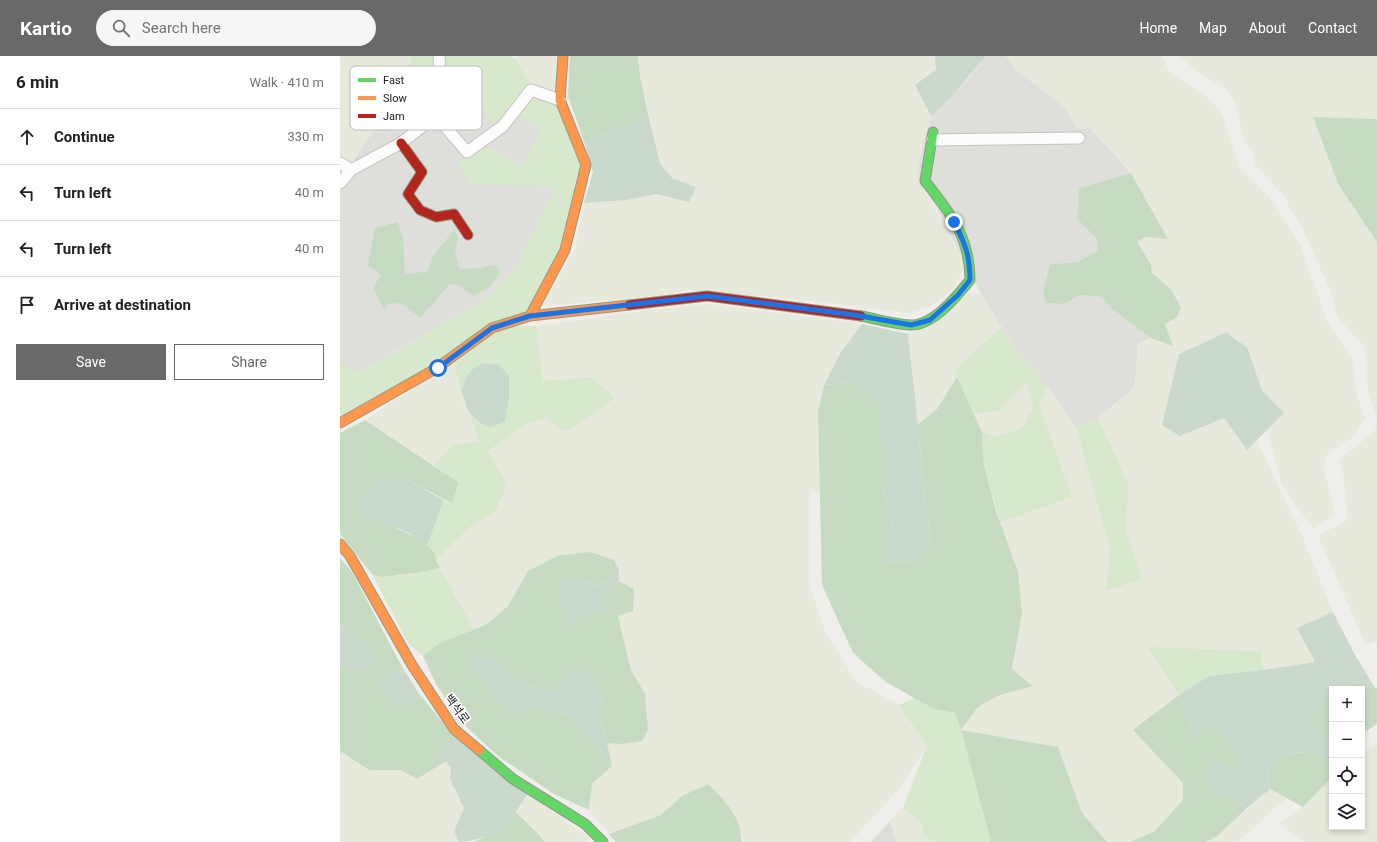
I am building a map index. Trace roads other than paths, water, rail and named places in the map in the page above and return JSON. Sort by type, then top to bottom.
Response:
[{"type":"street","points":[[439,56],[440,66]]},
{"type":"street","points":[[530,316],[565,250],[586,166],[560,100],[563,56]]},
{"type":"street","points":[[448,130],[467,152],[503,126],[531,90],[560,100]]},
{"type":"street","points":[[340,184],[351,170],[401,143],[418,130]]},
{"type":"street","points":[[340,423],[438,368],[492,328],[530,316],[707,296],[855,315],[911,325],[930,320],[958,295],[970,280],[970,264],[964,240],[954,222],[925,181],[933,136],[1079,138]]},
{"type":"street","points":[[401,143],[422,172],[408,194],[420,210],[436,217],[454,214],[468,235]]},
{"type":"street","points":[[340,163],[351,170]]},
{"type":"street","name":"백석로","points":[[340,544],[350,556],[412,665],[454,729],[513,779],[585,824],[603,842]]}]
